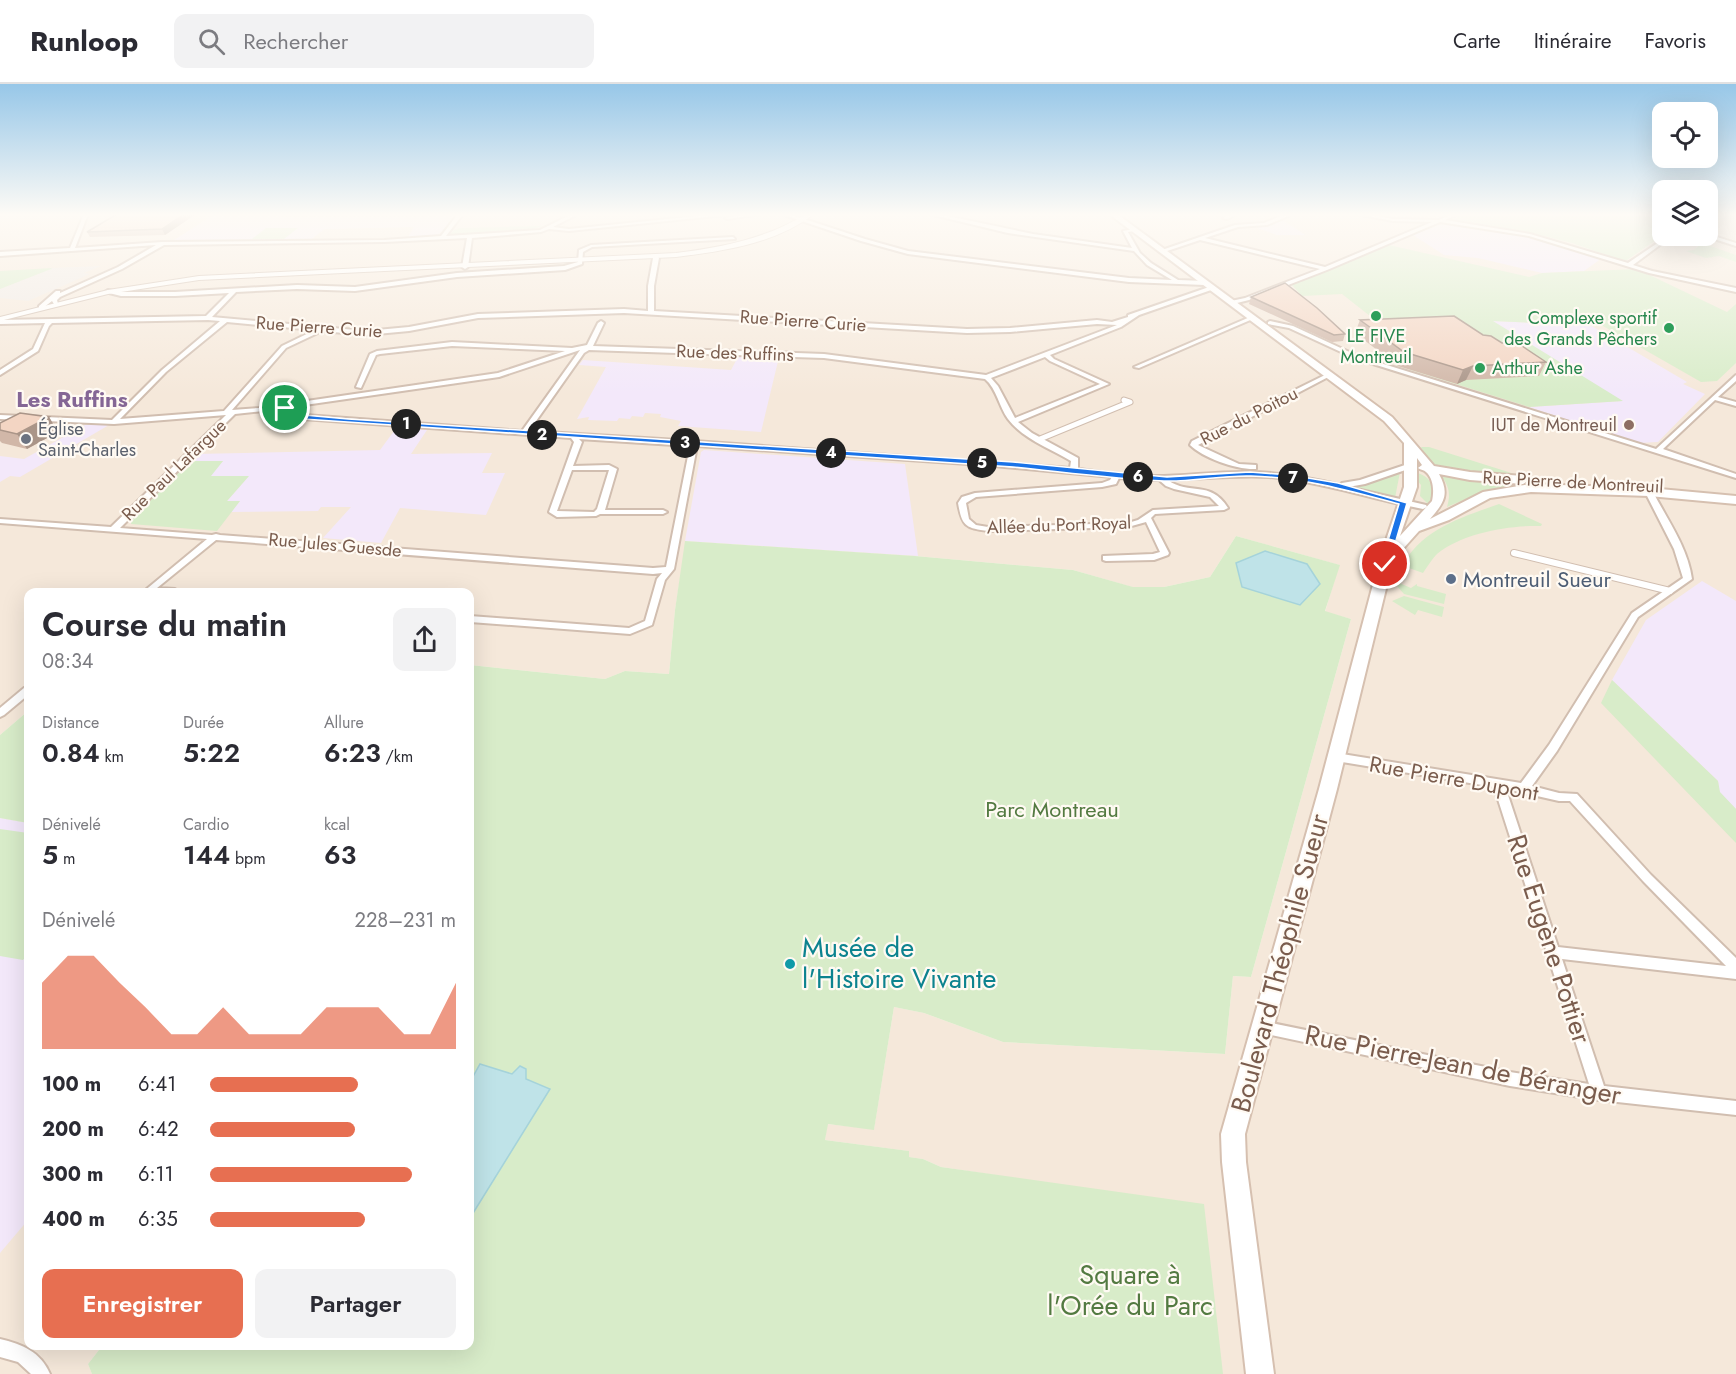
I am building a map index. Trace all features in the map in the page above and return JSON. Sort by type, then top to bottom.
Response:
[{"type":"main road","points":[[1193,274],[1272,328],[1388,419],[1438,484],[1440,492],[1438,502],[1428,508]]},
{"type":"main road","points":[[1234,303],[1252,318],[1272,328]]},
{"type":"main road","name":"Boulevard Théophile Sueur","points":[[1260,1374],[1234,1162],[1233,1134],[1336,757],[1387,558],[1406,498],[1411,465],[1409,444]]},
{"type":"main road","name":"Rue Pierre de Montreuil","points":[[1411,465],[1497,479],[1650,485],[1736,493]]},
{"type":"main road","name":"Rue Pierre de Montreuil","points":[[1416,528],[1487,495],[1512,489],[1552,488],[1649,492],[1736,500]]},
{"type":"main road","points":[[1406,498],[1428,508],[1452,513]]},
{"type":"main road","name":"Boulevard Théophile Sueur","points":[[1387,558],[1416,528],[1428,508]]},
{"type":"street","points":[[41,307],[64,288],[94,274]]},
{"type":"street","points":[[56,303],[54,300],[63,293],[106,274]]},
{"type":"street","points":[[0,320],[56,303],[178,280],[275,274]]},
{"type":"street","points":[[108,292],[121,294],[297,287],[355,289],[472,274]]},
{"type":"street","points":[[651,311],[653,274]]},
{"type":"street","points":[[1083,274],[1129,280],[1179,281],[1208,285]]},
{"type":"street","points":[[1167,274],[1179,281]]},
{"type":"street","points":[[1234,303],[1311,274]]},
{"type":"street","points":[[1668,274],[1736,290]]},
{"type":"street","name":"Rue Pierre Curie","points":[[1104,324],[1108,320],[1137,314],[1208,285]]},
{"type":"street","points":[[208,318],[234,291]]},
{"type":"street","name":"Rue Pierre Curie","points":[[0,320],[208,318],[366,333],[390,332],[478,316],[651,311],[967,331],[1127,321]]},
{"type":"street","points":[[987,377],[1103,332],[1137,314]]},
{"type":"street","points":[[1137,366],[1252,318]]},
{"type":"street","points":[[114,422],[164,371],[226,320]]},
{"type":"street","points":[[0,372],[36,350],[46,325],[51,321]]},
{"type":"street","points":[[524,433],[582,352],[588,348],[601,322]]},
{"type":"street","points":[[1103,332],[1106,329],[1104,324]]},
{"type":"street","points":[[1272,328],[1292,327],[1343,352],[1736,476]]},
{"type":"street","name":"Rue Paul Lafargue","points":[[114,529],[230,412],[284,347],[321,329]]},
{"type":"street","points":[[359,387],[374,354],[379,352],[452,344],[576,349]]},
{"type":"street","name":"Rue des Ruffins","points":[[0,417],[114,422],[283,406],[499,375],[576,349],[588,348],[824,356],[987,377]]},
{"type":"street","points":[[1014,421],[1106,384],[1052,360],[1046,354]]},
{"type":"street","name":"Rue du Poitou","points":[[1253,467],[1238,466],[1194,445],[1329,375]]},
{"type":"street","points":[[987,377],[992,381],[1004,407],[1014,421],[1075,460],[1074,469]]},
{"type":"street","points":[[1661,453],[1659,449],[1736,377]]},
{"type":"street","points":[[1714,398],[1736,404]]},
{"type":"street","points":[[1040,439],[1130,402],[1124,400]]},
{"type":"street","points":[[283,406],[303,417],[1074,469],[1162,479],[1250,474],[1338,485],[1406,498]]},
{"type":"street","points":[[573,437],[578,440],[553,512],[557,515],[598,512],[663,512]]},
{"type":"street","points":[[474,619],[630,631],[649,623],[661,579],[670,569],[694,444]]},
{"type":"street","points":[[1338,485],[1362,482],[1411,465]]},
{"type":"street","points":[[569,468],[609,467],[613,469],[598,512]]},
{"type":"street","name":"Allée du Port Royal","points":[[1117,475],[1113,482],[1102,484],[975,495],[962,502],[965,520],[974,527],[988,529],[1128,525],[1160,511],[1224,508],[1209,494],[1172,486],[1162,479]]},
{"type":"street","points":[[1524,788],[1553,748],[1635,615],[1688,579],[1688,573],[1649,492]]},
{"type":"street","points":[[1106,558],[1154,557],[1165,553],[1147,517]]},
{"type":"street","name":"Rue Jules Guesde","points":[[0,521],[653,571],[670,569]]},
{"type":"street","points":[[153,588],[216,536]]},
{"type":"street","points":[[1514,553],[1670,591]]},
{"type":"street","points":[[0,713],[24,693]]},
{"type":"street","name":"Rue Pierre Dupont","points":[[1336,757],[1524,788],[1559,797],[1573,797],[1647,878],[1736,967]]},
{"type":"street","name":"Rue Eugène Pottier","points":[[1499,784],[1599,1093]]},
{"type":"street","points":[[1554,952],[1736,973]]},
{"type":"street","name":"Rue Pierre-Jean de Béranger","points":[[1262,1027],[1510,1079],[1599,1093],[1736,1108]]},
{"type":"street","points":[[0,1348],[15,1350],[27,1358],[41,1374]]},
{"type":"shaded area","points":[[0,274],[1736,274],[1736,1374],[1042,1374],[1054,1184],[941,1167],[923,1159],[908,1157],[908,1151],[825,1140],[827,1124],[874,1129],[894,1007],[924,1013],[1003,1042],[1225,1054],[1233,976],[1251,977],[1351,619],[1325,612],[1339,565],[1236,536],[1210,577],[1164,587],[1132,587],[1073,570],[915,556],[686,541],[675,610],[669,674],[625,671],[605,679],[474,665],[474,588],[24,588],[24,714],[0,735]]},
{"type":"shaded area","points":[[37,274],[90,274],[28,301],[0,298],[0,289]]},
{"type":"shaded area","points":[[1492,321],[1590,325],[1687,382],[1683,384],[1705,394],[1658,442],[1639,443],[1529,407],[1622,401]]},
{"type":"shaded area","points":[[738,357],[779,357],[761,432],[678,426],[681,421],[660,417],[661,414],[645,413],[643,417],[619,418],[617,421],[588,420],[589,417],[577,419],[606,367],[579,365],[583,360],[731,370]]},
{"type":"shaded area","points":[[85,425],[109,425],[20,477],[10,476],[0,482],[0,456],[24,459]]},
{"type":"shaded area","points":[[397,427],[427,430],[411,454],[492,453],[482,473],[505,473],[486,515],[400,508],[381,543],[323,538],[351,507],[321,507],[318,511],[231,512],[240,501],[227,501],[248,477],[209,476],[223,461],[187,461],[194,454],[380,450]]},
{"type":"shaded area","points":[[704,450],[905,464],[918,556],[685,541],[701,452]]},
{"type":"shaded area","points":[[1702,581],[1736,601],[1736,809],[1719,792],[1718,781],[1612,680],[1646,620]]},
{"type":"shaded area","points":[[0,818],[24,822],[24,1350],[99,1350],[88,1364],[92,1374],[0,1374]]},
{"type":"shaded area","points":[[0,818],[24,822],[24,1225],[0,1253]]},
{"type":"green space","points":[[0,274],[38,274],[0,289]]},
{"type":"green space","name":"Complexe sportif des Grands Pêchers","points":[[1316,274],[1517,274],[1529,277],[1538,274],[1648,274],[1727,312],[1736,304],[1736,363],[1717,381],[1701,382],[1603,326],[1493,321],[1623,401],[1529,407],[1398,366],[1378,353],[1381,353],[1389,331],[1342,294],[1302,296],[1291,284]]},
{"type":"green space","points":[[1421,447],[1429,447],[1521,476],[1448,470],[1431,463]]},
{"type":"green space","points":[[190,461],[223,461],[211,476],[249,476],[227,501],[240,501],[217,531],[131,524],[132,519]]},
{"type":"green space","points":[[1400,472],[1395,498],[1351,486],[1366,485]]},
{"type":"green space","points":[[1417,473],[1427,478],[1432,485],[1433,490],[1428,504],[1420,496],[1421,485],[1416,479]]},
{"type":"green space","points":[[1440,474],[1479,480],[1534,484],[1485,491],[1447,507],[1448,490]]},
{"type":"green space","points":[[1499,504],[1542,524],[1541,526],[1501,529],[1459,541],[1437,554],[1423,573],[1409,568],[1407,572],[1401,568],[1409,555],[1431,534],[1456,520]]},
{"type":"green space","name":"Parc Montreau","points":[[1236,536],[1340,565],[1325,611],[1351,619],[1251,977],[1233,976],[1225,1054],[1003,1042],[924,1013],[894,1007],[874,1130],[828,1124],[825,1140],[909,1151],[909,1157],[923,1159],[941,1167],[1204,1204],[1223,1374],[92,1374],[88,1364],[99,1350],[474,1350],[474,665],[605,679],[625,671],[669,674],[685,541],[915,556],[1073,570],[1133,587],[1164,587],[1210,577]]},
{"type":"green space","points":[[1397,582],[1411,588],[1417,584],[1417,586],[1446,594],[1444,604],[1404,594],[1396,585]]},
{"type":"green space","points":[[1404,596],[1444,607],[1442,617],[1418,610],[1415,615],[1392,601]]},
{"type":"green space","points":[[1612,680],[1718,781],[1720,792],[1736,809],[1736,843],[1601,703]]},
{"type":"green space","points":[[24,714],[24,822],[0,818],[0,735]]},
{"type":"green space","points":[[0,829],[24,832],[24,959],[0,956]]},
{"type":"water","points":[[1265,551],[1307,564],[1320,584],[1300,605],[1242,587],[1236,563]]},
{"type":"water","points":[[480,1064],[512,1074],[520,1066],[526,1069],[526,1079],[550,1089],[474,1212],[474,1075]]},
{"type":"building","points":[[1285,283],[1345,334],[1334,335],[1251,297]]},
{"type":"building","points":[[1454,316],[1483,335],[1491,336],[1502,343],[1516,342],[1546,362],[1473,366],[1463,370],[1404,352],[1360,320]]},
{"type":"building","points":[[20,413],[49,417],[17,434],[0,430],[0,423]]},
{"type":"place","name":"LE FIVE Montreuil","points":[[1376,316]]},
{"type":"place","name":"Complexe sportif des Grands Pêchers","points":[[1669,328]]},
{"type":"place","name":"Arthur Ashe","points":[[1480,368]]},
{"type":"place","name":"IUT de Montreuil","points":[[1629,425]]},
{"type":"place","name":"Église Saint-Charles","points":[[26,439]]},
{"type":"place","name":"Montreuil Sueur","points":[[1451,579]]},
{"type":"place","name":"Musée de l'Histoire Vivante","points":[[790,964]]},
{"type":"district","name":"Les Ruffins","points":[[72,399]]},
{"type":"route","points":[[285,408],[303,417],[580,438],[597,437],[1074,469],[1122,476],[1167,479],[1250,474],[1290,477],[1338,485],[1403,503],[1385,564]]},
{"type":"park label","name":"Square à l'Orée du Parc","points":[[1130,1290]]}]
